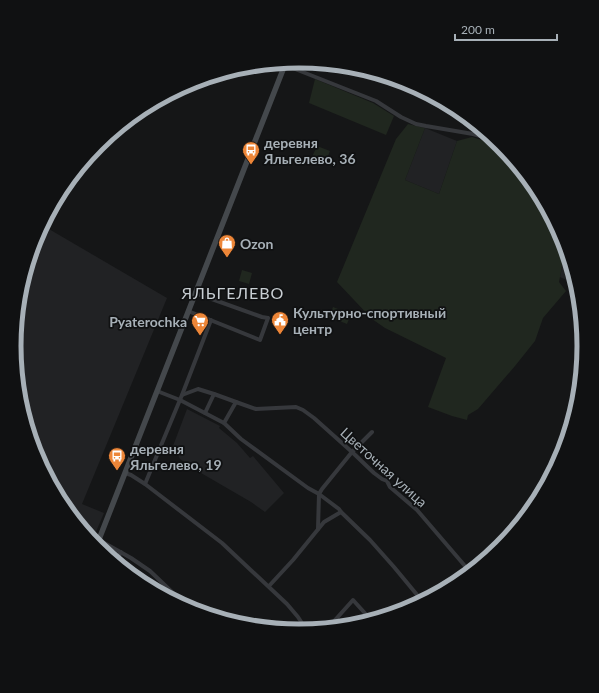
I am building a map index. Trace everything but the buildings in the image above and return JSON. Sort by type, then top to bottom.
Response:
[{"type":"main road","points":[[99,539],[283,69]]},
{"type":"street","points":[[295,68],[376,101],[401,117],[416,124],[482,137]]},
{"type":"street","points":[[188,311],[260,340],[268,318],[195,293]]},
{"type":"street","points":[[145,484],[211,320]]},
{"type":"street","points":[[182,395],[198,389],[236,402],[224,422]]},
{"type":"street","points":[[157,391],[180,400],[224,422],[241,439],[339,509],[370,540],[420,597]]},
{"type":"street","points":[[205,413],[214,394]]},
{"type":"street","name":"Цветочная улица","points":[[236,402],[256,410],[289,407],[296,407],[303,410],[314,418],[374,473],[387,481],[390,487],[416,510],[467,568]]},
{"type":"street","points":[[318,529],[319,494],[352,452],[372,432]]},
{"type":"street","points":[[125,473],[145,484],[222,543],[287,604],[303,625]]},
{"type":"street","points":[[269,586],[293,560],[324,522],[341,512]]},
{"type":"street","points":[[101,541],[150,571],[178,597]]},
{"type":"street","points":[[118,557],[121,552]]},
{"type":"street","points":[[332,623],[354,600],[368,617]]},
{"type":"shaded area","points":[[315,79],[373,103],[394,116],[386,135],[309,103]]},
{"type":"shaded area","points":[[408,124],[425,128],[405,180],[439,194],[457,141],[472,137],[490,144],[509,163],[541,207],[557,240],[564,259],[559,282],[566,291],[543,318],[535,341],[478,409],[468,415],[467,420],[428,407],[446,358],[385,328],[372,319],[337,282],[396,139]]},
{"type":"shaded area","points":[[425,128],[457,141],[439,194],[405,180]]},
{"type":"shaded area","points":[[317,146],[330,151],[325,163],[312,157]]},
{"type":"shaded area","points":[[48,228],[167,298],[82,504],[104,513],[95,535],[79,516],[58,486],[42,453],[30,419],[26,401],[23,383],[21,346],[23,310],[30,274]]},
{"type":"shaded area","points":[[564,259],[571,282],[560,277]]},
{"type":"shaded area","points":[[242,270],[252,273],[249,284],[239,281]]},
{"type":"shaded area","points":[[333,307],[351,314],[347,324],[329,317]]},
{"type":"shaded area","points":[[187,409],[220,426],[219,428],[237,443],[250,458],[253,456],[284,493],[265,512],[180,459],[173,446]]},
{"type":"place","name":"деревня Яльгелево, 36","points":[[251,165]]},
{"type":"place","name":"Ozon","points":[[227,258]]},
{"type":"place","name":"Культурно-спортивный центр","points":[[280,335]]},
{"type":"place","name":"Pyaterochka","points":[[200,336]]},
{"type":"place","name":"деревня Яльгелево, 19","points":[[117,471]]},
{"type":"district","name":"ЯЛЬГЕЛЕВО","points":[[233,292]]}]
